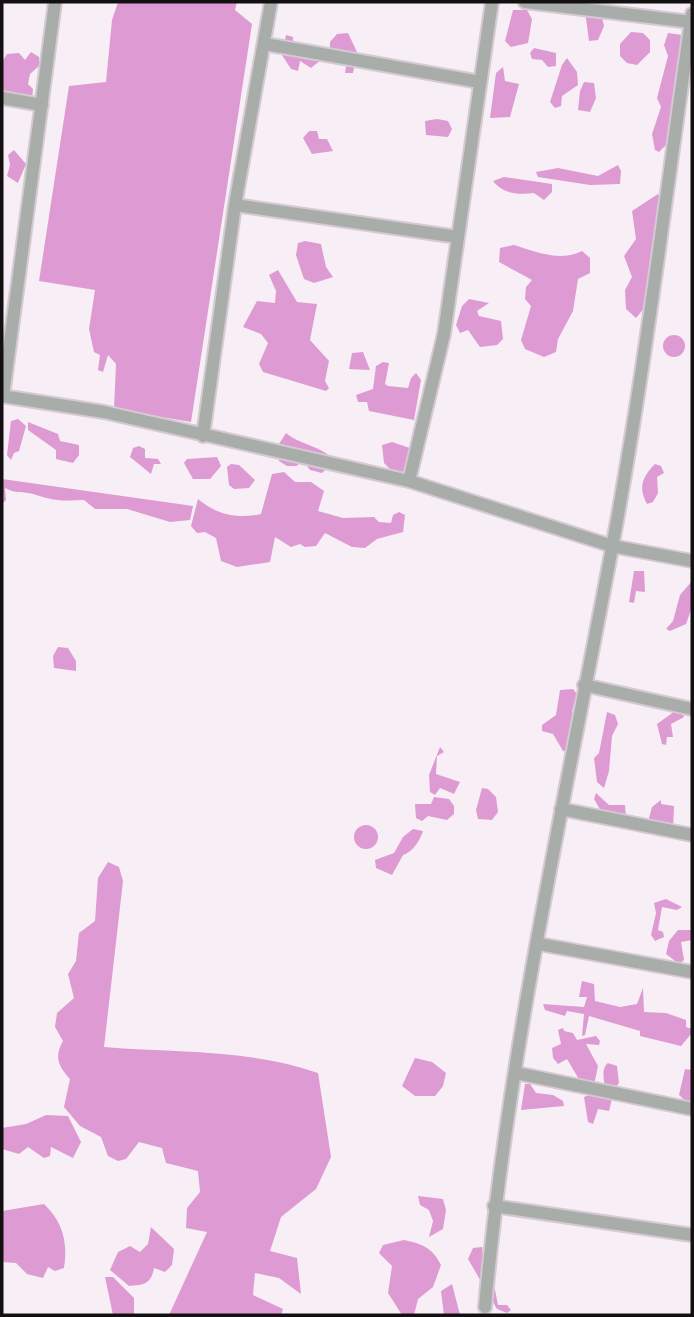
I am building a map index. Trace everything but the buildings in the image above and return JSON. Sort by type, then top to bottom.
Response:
[{"type":"street","points":[[55,2],[2,396],[104,412],[409,481],[612,546],[692,561]]},
{"type":"street","points":[[203,436],[235,205],[271,2]]},
{"type":"street","points":[[409,481],[444,334],[492,2]]},
{"type":"street","points":[[485,1307],[494,1206],[561,809],[612,546],[692,18],[526,2]]},
{"type":"street","points":[[264,44],[480,82]]},
{"type":"street","points":[[2,98],[42,104]]},
{"type":"street","points":[[235,205],[458,237]]},
{"type":"street","points":[[584,685],[692,709]]},
{"type":"street","points":[[561,809],[692,835]]},
{"type":"street","points":[[538,944],[692,971]]},
{"type":"street","points":[[516,1073],[692,1109]]},
{"type":"street","points":[[494,1206],[692,1236]]},
{"type":"shaded area","points":[[118,2],[237,2],[235,10],[252,24],[191,422],[114,409],[116,364],[108,355],[103,372],[98,370],[100,355],[94,352],[89,329],[95,290],[39,281],[69,86],[106,82],[112,20]]},
{"type":"shaded area","points":[[600,9],[604,26],[598,40],[589,41],[585,11]]},
{"type":"shaded area","points":[[513,10],[527,10],[532,19],[528,43],[511,47],[505,41]]},
{"type":"shaded area","points":[[631,32],[643,33],[650,40],[650,52],[637,65],[627,63],[620,56],[620,44]]},
{"type":"shaded area","points":[[348,33],[357,52],[353,73],[345,73],[347,61],[342,59],[338,65],[322,59],[311,68],[300,61],[298,71],[291,69],[282,55],[286,35],[293,37],[293,50],[330,48],[330,42],[337,34]]},
{"type":"shaded area","points":[[668,33],[682,35],[684,51],[668,143],[659,152],[655,150],[652,134],[661,107],[657,98],[668,56],[664,45]]},
{"type":"shaded area","points":[[534,48],[556,53],[556,66],[548,67],[542,60],[532,59],[530,53]]},
{"type":"shaded area","points":[[31,52],[39,57],[39,66],[30,74],[28,84],[33,89],[32,99],[9,96],[2,91],[2,62],[7,54],[19,53],[25,60]]},
{"type":"shaded area","points":[[567,58],[577,72],[578,85],[562,96],[561,106],[555,108],[550,102],[562,65]]},
{"type":"shaded area","points":[[503,67],[505,81],[519,84],[510,117],[490,118],[496,73]]},
{"type":"shaded area","points":[[584,82],[594,83],[596,98],[590,112],[578,110]]},
{"type":"shaded area","points":[[425,121],[448,121],[452,129],[448,137],[426,135]]},
{"type":"shaded area","points":[[309,131],[317,131],[319,139],[327,139],[333,151],[312,154],[303,138]]},
{"type":"shaded area","points":[[14,150],[26,164],[18,183],[7,176],[10,165],[8,155]]},
{"type":"shaded area","points":[[618,165],[621,171],[620,184],[590,185],[538,177],[536,172],[558,168],[598,176]]},
{"type":"shaded area","points":[[504,177],[552,184],[552,192],[544,200],[534,193],[517,194],[506,191],[493,181]]},
{"type":"shaded area","points":[[658,194],[662,198],[645,307],[636,318],[626,309],[625,290],[632,277],[624,256],[636,239],[632,211]]},
{"type":"shaded area","points":[[305,241],[321,244],[326,267],[333,277],[314,283],[304,279],[296,255],[298,243]]},
{"type":"shaded area","points":[[514,245],[557,256],[582,251],[590,258],[590,273],[578,279],[573,311],[558,339],[556,352],[544,357],[525,349],[521,340],[531,306],[525,299],[526,287],[532,280],[499,262],[500,248]]},
{"type":"shaded area","points":[[278,270],[297,302],[317,304],[310,340],[329,361],[325,381],[329,388],[326,391],[263,372],[259,364],[268,343],[261,334],[243,327],[257,301],[275,303],[276,291],[269,275]]},
{"type":"shaded area","points":[[469,299],[489,303],[477,311],[479,316],[501,321],[503,339],[497,345],[480,347],[468,330],[460,333],[456,325],[462,306]]},
{"type":"shaded area","points":[[674,335],[684,342],[685,346],[678,356],[674,357],[664,350],[663,346],[670,336]]},
{"type":"shaded area","points":[[363,352],[370,370],[349,369],[352,353]]},
{"type":"shaded area","points":[[383,362],[389,363],[385,384],[388,386],[408,388],[416,373],[421,380],[414,420],[369,411],[367,402],[358,402],[356,395],[373,389],[376,366]]},
{"type":"shaded area","points":[[18,419],[26,426],[19,451],[14,453],[11,460],[7,455],[11,421]]},
{"type":"shaded area","points":[[28,422],[58,434],[60,441],[79,445],[79,455],[73,463],[56,459],[56,450],[28,430]]},
{"type":"shaded area","points":[[286,433],[324,452],[334,461],[322,473],[310,470],[302,459],[297,466],[287,466],[279,461],[279,444]]},
{"type":"shaded area","points":[[392,442],[410,448],[405,471],[397,476],[384,463],[382,445]]},
{"type":"shaded area","points":[[139,446],[145,449],[145,458],[158,459],[161,464],[154,464],[151,474],[130,457],[133,448]]},
{"type":"shaded area","points":[[217,457],[221,466],[210,479],[193,479],[184,463],[187,459]]},
{"type":"shaded area","points":[[231,464],[239,465],[255,480],[249,488],[234,489],[229,485],[227,467]]},
{"type":"shaded area","points":[[655,464],[661,466],[664,473],[657,477],[658,493],[653,502],[647,504],[643,483]]},
{"type":"shaded area","points":[[284,472],[295,482],[311,482],[324,491],[318,511],[343,518],[374,517],[379,522],[391,523],[393,515],[399,512],[405,515],[403,532],[377,539],[365,548],[352,547],[325,533],[316,546],[305,547],[300,544],[291,547],[275,537],[270,562],[237,567],[221,561],[216,538],[205,532],[197,533],[191,526],[198,499],[212,509],[228,514],[261,514],[272,474]]},
{"type":"shaded area","points":[[2,479],[193,506],[190,520],[170,522],[127,509],[95,509],[84,500],[52,499],[5,488],[6,500],[2,504]]},
{"type":"shaded area","points":[[634,571],[644,571],[645,592],[636,591],[634,603],[629,602]]},
{"type":"shaded area","points":[[692,581],[692,607],[686,624],[670,631],[666,629],[673,621],[680,595]]},
{"type":"shaded area","points":[[58,647],[68,648],[76,661],[76,671],[54,668],[53,656]]},
{"type":"shaded area","points":[[573,689],[577,694],[572,711],[576,721],[570,750],[563,751],[553,734],[542,731],[542,725],[556,715],[560,690]]},
{"type":"shaded area","points":[[675,711],[682,712],[684,717],[671,724],[673,737],[667,737],[666,745],[662,744],[657,724]]},
{"type":"shaded area","points":[[607,712],[615,715],[618,724],[612,736],[609,771],[604,788],[597,782],[594,758],[599,753]]},
{"type":"shaded area","points":[[440,747],[444,752],[437,756],[436,774],[460,782],[454,794],[440,788],[435,795],[430,792],[429,775]]},
{"type":"shaded area","points":[[482,788],[488,789],[496,797],[498,812],[492,820],[478,819],[476,810]]},
{"type":"shaded area","points":[[596,793],[609,805],[625,805],[626,817],[602,813],[594,799]]},
{"type":"shaded area","points":[[434,797],[449,799],[454,806],[454,814],[447,820],[428,816],[422,821],[416,818],[415,804],[431,804]]},
{"type":"shaded area","points":[[661,800],[661,804],[674,806],[673,828],[648,822],[652,807]]},
{"type":"shaded area","points":[[366,825],[375,828],[378,837],[375,846],[366,849],[357,846],[354,837],[357,828]]},
{"type":"shaded area","points":[[413,829],[423,831],[416,845],[403,855],[392,875],[376,868],[375,860],[394,853],[403,837]]},
{"type":"shaded area","points":[[108,862],[119,867],[123,881],[104,1047],[239,1056],[292,1065],[318,1073],[331,1157],[316,1189],[281,1217],[270,1251],[297,1258],[301,1294],[279,1278],[255,1273],[253,1295],[283,1309],[281,1315],[169,1315],[207,1232],[186,1228],[187,1208],[200,1192],[198,1171],[166,1163],[162,1148],[139,1142],[126,1159],[118,1161],[108,1156],[101,1137],[80,1126],[64,1107],[70,1079],[59,1061],[63,1041],[55,1027],[57,1013],[74,998],[68,974],[76,961],[79,933],[95,921],[98,878]]},
{"type":"shaded area","points":[[666,899],[682,907],[677,910],[662,907],[658,930],[663,932],[664,937],[655,941],[651,935],[656,913],[654,903]]},
{"type":"shaded area","points":[[678,930],[692,930],[692,940],[681,942],[684,960],[679,964],[666,954],[669,941]]},
{"type":"shaded area","points":[[582,981],[594,984],[595,1001],[620,1007],[637,1004],[643,988],[644,1012],[666,1013],[686,1020],[686,1027],[692,1029],[692,1033],[681,1046],[640,1036],[640,1031],[589,1016],[585,1035],[582,1036],[584,1014],[567,1011],[565,1016],[545,1010],[543,1004],[584,1007],[587,997],[579,997]]},
{"type":"shaded area","points":[[563,1028],[564,1031],[573,1033],[577,1040],[596,1036],[600,1041],[599,1045],[586,1044],[598,1066],[594,1085],[580,1081],[567,1059],[558,1064],[553,1058],[552,1048],[561,1044],[558,1030]]},
{"type":"shaded area","points":[[415,1058],[432,1062],[446,1073],[443,1086],[435,1096],[415,1096],[402,1086]]},
{"type":"shaded area","points":[[608,1063],[617,1066],[619,1083],[614,1089],[605,1088],[604,1071]]},
{"type":"shaded area","points":[[685,1069],[692,1070],[692,1101],[688,1103],[679,1095]]},
{"type":"shaded area","points":[[525,1084],[530,1084],[536,1093],[553,1095],[563,1101],[564,1106],[521,1110]]},
{"type":"shaded area","points":[[591,1094],[612,1099],[609,1111],[598,1109],[593,1124],[588,1122],[584,1097]]},
{"type":"shaded area","points":[[46,1115],[68,1116],[81,1142],[73,1158],[51,1147],[50,1156],[44,1158],[28,1147],[19,1154],[2,1149],[2,1128],[26,1124]]},
{"type":"shaded area","points":[[418,1196],[443,1199],[446,1210],[443,1229],[429,1237],[433,1221],[429,1210],[420,1205]]},
{"type":"shaded area","points":[[44,1204],[60,1226],[65,1250],[64,1268],[55,1271],[48,1267],[43,1278],[27,1274],[16,1263],[2,1262],[2,1211]]},
{"type":"shaded area","points":[[151,1227],[174,1249],[172,1265],[165,1272],[154,1268],[146,1283],[129,1286],[110,1270],[118,1252],[130,1246],[140,1252],[148,1244]]},
{"type":"shaded area","points":[[404,1240],[426,1247],[441,1265],[433,1287],[418,1299],[414,1315],[402,1315],[388,1293],[392,1266],[379,1253],[383,1245]]},
{"type":"shaded area","points":[[482,1247],[485,1271],[494,1285],[498,1305],[507,1305],[511,1310],[507,1313],[497,1309],[468,1259],[473,1248]]},
{"type":"shaded area","points":[[105,1277],[113,1277],[134,1298],[134,1315],[113,1315]]},
{"type":"shaded area","points":[[452,1284],[460,1315],[444,1315],[441,1291]]}]
